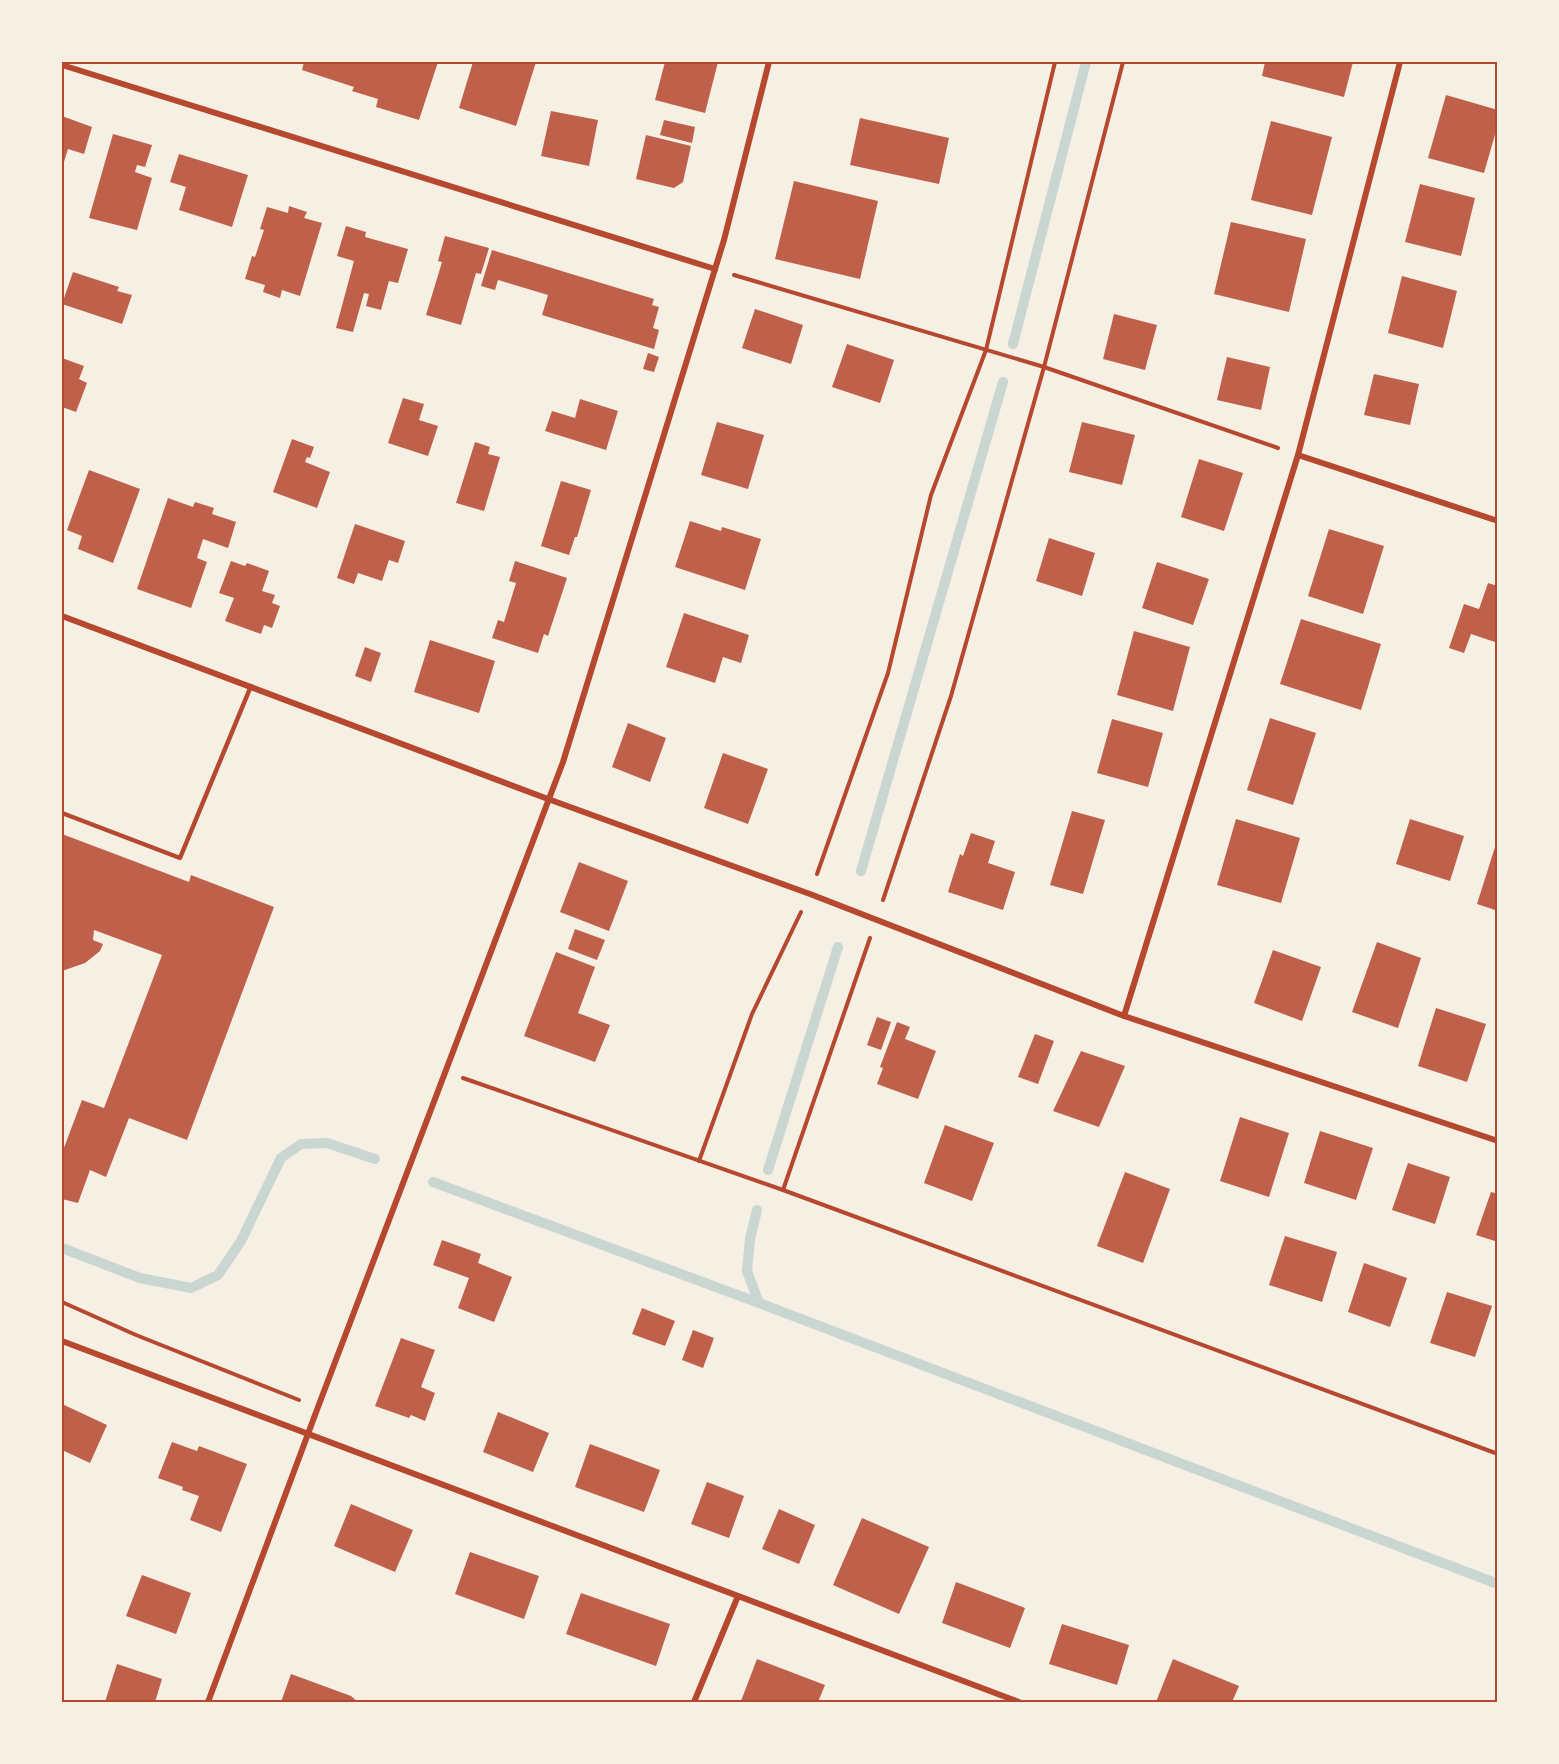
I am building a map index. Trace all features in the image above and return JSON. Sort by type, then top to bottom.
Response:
[{"type":"street","points":[[208,1702],[563,762],[715,269],[769,62]]},
{"type":"street","points":[[1124,1016],[1298,455],[1400,62]]},
{"type":"street","points":[[62,65],[715,269]]},
{"type":"street","points":[[1298,455],[1497,522]]},
{"type":"street","points":[[62,616],[548,799],[877,919],[1124,1016],[1497,1141]]},
{"type":"street","points":[[62,1341],[1018,1702]]},
{"type":"street","points":[[694,1702],[738,1596]]},
{"type":"lane","points":[[62,813],[180,858],[250,686]]},
{"type":"path","points":[[699,1161],[752,1014],[810,894],[888,674],[931,495],[986,350],[1055,62]]},
{"type":"path","points":[[783,1190],[951,696],[1044,367],[1123,62]]},
{"type":"path","points":[[715,269],[1044,367],[1298,455]]},
{"type":"path","points":[[446,1072],[783,1190],[1497,1454]]},
{"type":"path","points":[[62,1302],[136,1335],[318,1407]]},
{"type":"building","points":[[304,62],[438,62],[419,120],[376,107],[378,99],[352,91],[354,87],[302,70]]},
{"type":"building","points":[[473,62],[536,62],[516,126],[459,108]]},
{"type":"building","points":[[665,62],[718,62],[705,113],[655,100]]},
{"type":"building","points":[[1265,62],[1353,62],[1344,97],[1262,76]]},
{"type":"building","points":[[1446,95],[1498,110],[1498,124],[1484,173],[1428,158]]},
{"type":"building","points":[[551,111],[598,120],[589,166],[541,156]]},
{"type":"building","points":[[62,116],[92,127],[84,154],[68,149],[62,168]]},
{"type":"building","points":[[860,118],[949,138],[939,184],[850,165]]},
{"type":"building","points":[[664,120],[695,127],[692,143],[660,135]]},
{"type":"building","points":[[1271,121],[1332,137],[1312,215],[1251,200]]},
{"type":"building","points":[[113,134],[152,145],[145,167],[137,165],[135,172],[152,178],[137,230],[89,218]]},
{"type":"building","points":[[646,135],[691,146],[683,182],[674,188],[636,179]]},
{"type":"building","points":[[179,154],[248,175],[232,227],[179,210],[186,187],[170,182]]},
{"type":"building","points":[[794,181],[878,201],[860,279],[775,259]]},
{"type":"building","points":[[1420,184],[1475,198],[1461,256],[1405,242]]},
{"type":"building","points":[[289,206],[307,212],[304,218],[322,223],[300,296],[282,290],[280,298],[263,292],[265,285],[245,279],[264,230],[260,229],[267,207],[288,213]]},
{"type":"building","points":[[1231,222],[1306,239],[1289,312],[1214,294]]},
{"type":"building","points":[[346,226],[366,232],[365,237],[408,249],[398,283],[389,281],[381,310],[366,306],[369,294],[364,293],[353,332],[336,328],[354,261],[337,256]]},
{"type":"building","points":[[445,236],[489,248],[481,274],[476,273],[461,325],[426,315],[442,262],[438,261]]},
{"type":"building","points":[[492,250],[654,299],[652,305],[659,307],[653,328],[659,330],[654,349],[542,315],[548,295],[498,280],[495,290],[481,286]]},
{"type":"building","points":[[73,272],[119,287],[117,291],[132,295],[122,324],[62,304]]},
{"type":"building","points":[[1402,276],[1457,291],[1443,348],[1388,333]]},
{"type":"building","points":[[755,309],[803,325],[791,364],[742,348]]},
{"type":"building","points":[[1114,314],[1157,325],[1145,370],[1103,359]]},
{"type":"building","points":[[847,344],[894,360],[880,403],[832,387]]},
{"type":"building","points":[[648,353],[659,357],[654,372],[643,369]]},
{"type":"building","points":[[1227,357],[1270,367],[1261,410],[1217,400]]},
{"type":"building","points":[[62,358],[84,366],[79,379],[87,383],[76,412],[62,407]]},
{"type":"building","points":[[1374,374],[1419,384],[1410,425],[1364,415]]},
{"type":"building","points":[[403,398],[424,404],[419,420],[438,426],[428,456],[388,443]]},
{"type":"building","points":[[580,399],[618,411],[606,450],[545,431],[552,411],[575,418]]},
{"type":"building","points":[[717,422],[764,435],[748,489],[701,475]]},
{"type":"building","points":[[1082,422],[1135,435],[1122,485],[1069,472]]},
{"type":"building","points":[[292,439],[314,447],[310,458],[307,457],[305,462],[330,472],[317,508],[273,492]]},
{"type":"building","points":[[475,442],[490,447],[488,454],[500,457],[484,511],[456,503]]},
{"type":"building","points":[[1199,459],[1243,473],[1224,531],[1181,517]]},
{"type":"building","points":[[89,470],[140,489],[113,563],[78,549],[82,536],[67,530]]},
{"type":"building","points":[[561,481],[591,490],[577,537],[575,537],[569,555],[541,546]]},
{"type":"building","points":[[168,498],[193,507],[195,502],[214,508],[212,514],[236,522],[228,548],[203,539],[197,558],[207,562],[191,608],[137,589]]},
{"type":"building","points":[[690,521],[721,531],[722,527],[761,539],[745,590],[675,567]]},
{"type":"building","points":[[355,524],[405,541],[398,563],[389,560],[382,581],[358,573],[354,584],[337,578]]},
{"type":"building","points":[[1329,529],[1384,546],[1363,614],[1308,596]]},
{"type":"building","points":[[1049,538],[1095,553],[1082,596],[1036,581]]},
{"type":"building","points":[[231,561],[245,566],[247,563],[269,571],[262,591],[275,595],[272,603],[280,606],[272,628],[264,625],[261,634],[225,621],[234,598],[219,593]]},
{"type":"building","points":[[515,561],[567,578],[548,636],[544,634],[538,653],[492,638],[498,620],[504,622],[516,583],[509,581]]},
{"type":"building","points":[[1157,562],[1209,579],[1193,625],[1142,608]]},
{"type":"building","points":[[1488,583],[1498,586],[1498,643],[1471,634],[1464,653],[1449,648],[1464,604],[1479,609]]},
{"type":"building","points":[[684,613],[749,635],[741,663],[723,657],[715,683],[666,667]]},
{"type":"building","points":[[1301,619],[1381,644],[1361,710],[1280,684]]},
{"type":"building","points":[[1134,631],[1190,647],[1173,711],[1117,695]]},
{"type":"building","points":[[430,640],[495,661],[479,713],[414,692]]},
{"type":"building","points":[[365,647],[381,653],[371,682],[355,676]]},
{"type":"building","points":[[1270,718],[1316,733],[1293,805],[1247,790]]},
{"type":"building","points":[[1112,719],[1163,733],[1148,787],[1097,773]]},
{"type":"building","points":[[628,723],[666,738],[650,782],[612,767]]},
{"type":"building","points":[[723,753],[768,769],[748,824],[704,808]]},
{"type":"building","points":[[1072,811],[1105,820],[1083,894],[1050,885]]},
{"type":"building","points":[[1236,819],[1300,838],[1281,903],[1217,885]]},
{"type":"building","points":[[1410,819],[1464,836],[1450,881],[1396,864]]},
{"type":"building","points":[[971,833],[995,841],[988,863],[1015,872],[1003,910],[948,892],[960,854],[963,856]]},
{"type":"building","points":[[62,834],[189,882],[191,875],[274,907],[187,1140],[129,1118],[106,1177],[90,1170],[78,1203],[62,1199],[62,1153],[82,1100],[104,1108],[162,955],[94,930],[93,940],[103,944],[100,951],[85,963],[62,971]]},
{"type":"building","points":[[1495,847],[1498,847],[1498,911],[1477,904]]},
{"type":"building","points":[[579,862],[628,881],[609,931],[560,912]]},
{"type":"building","points":[[575,929],[605,940],[597,960],[568,949]]},
{"type":"building","points":[[1377,942],[1421,958],[1398,1028],[1352,1012]]},
{"type":"building","points":[[1273,950],[1321,967],[1302,1021],[1254,1003]]},
{"type":"building","points":[[556,952],[595,967],[578,1013],[610,1025],[595,1062],[524,1036]]},
{"type":"building","points":[[1436,1008],[1486,1024],[1467,1082],[1418,1066]]},
{"type":"building","points":[[877,1017],[891,1022],[881,1050],[867,1045]]},
{"type":"building","points":[[897,1022],[910,1027],[905,1039],[936,1051],[918,1099],[877,1084],[883,1068],[880,1067]]},
{"type":"building","points":[[1035,1034],[1054,1041],[1038,1084],[1018,1077]]},
{"type":"building","points":[[1081,1051],[1125,1066],[1099,1127],[1053,1111]]},
{"type":"building","points":[[1240,1117],[1289,1133],[1269,1197],[1220,1181]]},
{"type":"building","points":[[945,1125],[994,1143],[972,1201],[924,1183]]},
{"type":"building","points":[[1320,1131],[1373,1148],[1356,1200],[1304,1183]]},
{"type":"building","points":[[1408,1163],[1450,1177],[1435,1224],[1392,1210]]},
{"type":"building","points":[[1125,1172],[1170,1189],[1143,1263],[1097,1246]]},
{"type":"building","points":[[1491,1192],[1498,1194],[1498,1242],[1476,1235]]},
{"type":"building","points":[[1285,1236],[1337,1252],[1322,1302],[1269,1285]]},
{"type":"building","points":[[442,1240],[481,1254],[478,1263],[512,1277],[494,1322],[458,1308],[469,1278],[433,1265]]},
{"type":"building","points":[[1364,1263],[1407,1278],[1390,1327],[1348,1312]]},
{"type":"building","points":[[1447,1292],[1492,1306],[1475,1357],[1430,1343]]},
{"type":"building","points":[[642,1308],[675,1321],[665,1346],[632,1334]]},
{"type":"building","points":[[693,1330],[714,1338],[703,1368],[682,1360]]},
{"type":"building","points":[[401,1338],[435,1350],[421,1387],[435,1393],[425,1421],[375,1406]]},
{"type":"building","points":[[62,1404],[107,1425],[90,1463],[62,1450]]},
{"type":"building","points":[[498,1412],[549,1433],[533,1472],[483,1452]]},
{"type":"building","points":[[172,1442],[197,1451],[199,1446],[247,1464],[221,1532],[190,1520],[199,1496],[182,1490],[183,1487],[158,1478]]},
{"type":"building","points":[[590,1444],[660,1470],[644,1512],[575,1487]]},
{"type":"building","points":[[707,1482],[744,1496],[729,1538],[691,1524]]},
{"type":"building","points":[[351,1504],[413,1530],[395,1572],[334,1546]]},
{"type":"building","points":[[779,1509],[815,1525],[799,1564],[762,1549]]},
{"type":"building","points":[[862,1518],[929,1547],[899,1614],[833,1585]]},
{"type":"building","points":[[470,1552],[539,1576],[524,1619],[455,1594]]},
{"type":"building","points":[[142,1575],[191,1593],[176,1634],[126,1616]]},
{"type":"building","points":[[956,1582],[1025,1608],[1010,1648],[942,1623]]},
{"type":"building","points":[[581,1593],[670,1624],[656,1666],[566,1634]]},
{"type":"building","points":[[1062,1624],[1129,1645],[1117,1685],[1049,1664]]},
{"type":"building","points":[[757,1659],[825,1685],[818,1702],[741,1701]]},
{"type":"building","points":[[1173,1659],[1239,1686],[1232,1702],[1156,1702]]},
{"type":"building","points":[[117,1664],[162,1679],[155,1702],[105,1702]]},
{"type":"building","points":[[291,1674],[351,1696],[358,1702],[281,1702]]},
{"type":"waterway","points":[[1013,344],[1086,62]]},
{"type":"waterway","points":[[861,871],[1003,382]]},
{"type":"waterway","points":[[768,1170],[838,947]]},
{"type":"waterway","points":[[62,1248],[140,1278],[191,1288],[218,1275],[241,1241],[281,1158],[301,1144],[327,1143],[375,1159]]},
{"type":"waterway","points":[[433,1182],[759,1303],[1498,1584]]},
{"type":"waterway","points":[[757,1210],[750,1239],[747,1271],[759,1303]]}]
